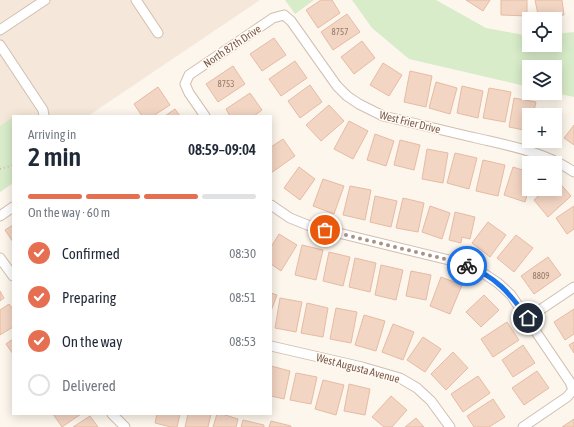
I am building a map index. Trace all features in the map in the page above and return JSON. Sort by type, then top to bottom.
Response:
[{"type":"street","points":[[0,30],[45,0]]},
{"type":"street","points":[[136,0],[158,32]]},
{"type":"street","name":"North 87th Drive","points":[[204,115],[189,93],[185,84],[189,75],[273,18],[284,15]]},
{"type":"street","name":"West Frier Drive","points":[[284,15],[291,21],[337,86],[347,96],[371,111],[383,116],[522,149],[552,159],[574,172]]},
{"type":"street","points":[[0,45],[43,110],[44,115]]},
{"type":"street","points":[[272,206],[290,218],[310,226],[453,261],[480,271],[498,282],[511,295],[528,318],[570,382],[573,390],[567,397],[523,427]]},
{"type":"street","points":[[0,216],[12,208]]},
{"type":"street","points":[[0,258],[12,275]]},
{"type":"street","points":[[528,318],[574,287]]},
{"type":"street","name":"West Augusta Avenue","points":[[272,346],[362,367],[400,378],[417,388],[431,401],[450,427]]},
{"type":"street","points":[[113,415],[124,427]]},
{"type":"path","points":[[0,169],[12,165]]},
{"type":"shaded area","points":[[0,0],[260,0],[89,115],[12,115],[12,184],[0,192]]},
{"type":"green space","points":[[285,0],[314,0],[295,14]]},
{"type":"green space","points":[[352,0],[436,0],[486,28],[522,35],[522,52],[562,52],[562,33],[574,32],[574,97],[562,94],[562,60],[522,60],[522,85],[409,59],[372,28]]},
{"type":"green space","points":[[12,118],[12,184],[0,192],[0,126]]},
{"type":"building","points":[[321,0],[332,0],[340,13],[318,28],[306,10]]},
{"type":"building","points":[[466,0],[490,0],[483,11]]},
{"type":"building","points":[[501,0],[527,0],[527,12],[522,12],[522,16],[501,15]]},
{"type":"building","points":[[535,0],[562,0],[564,15],[562,15],[562,12],[538,12]]},
{"type":"building","points":[[347,14],[360,32],[333,50],[321,32]]},
{"type":"building","points":[[274,38],[286,55],[262,71],[250,54]]},
{"type":"building","points":[[362,41],[375,58],[354,74],[341,57]]},
{"type":"building","points":[[295,61],[307,78],[281,96],[269,79]]},
{"type":"building","points":[[383,63],[402,75],[389,96],[370,85]]},
{"type":"building","points":[[233,66],[245,84],[218,102],[206,84]]},
{"type":"building","points":[[410,71],[432,76],[426,107],[404,102]]},
{"type":"building","points":[[436,82],[457,88],[450,114],[429,108]]},
{"type":"building","points":[[310,85],[322,102],[300,118],[288,101]]},
{"type":"building","points":[[462,86],[483,91],[478,118],[457,113]]},
{"type":"building","points":[[158,87],[170,105],[155,115],[141,115],[134,104]]},
{"type":"building","points":[[489,88],[511,92],[505,122],[483,118]]},
{"type":"building","points":[[250,93],[262,110],[255,115],[229,115],[226,109]]},
{"type":"building","points":[[514,98],[536,102],[535,108],[522,108],[522,130],[509,127]]},
{"type":"building","points":[[329,105],[344,121],[321,141],[306,125]]},
{"type":"building","points":[[175,109],[179,115],[166,115]]},
{"type":"building","points":[[349,121],[368,131],[353,159],[334,149]]},
{"type":"building","points":[[574,125],[574,145],[564,138]]},
{"type":"building","points":[[375,134],[394,141],[386,166],[367,160]]},
{"type":"building","points":[[283,139],[295,156],[272,172],[272,146]]},
{"type":"building","points":[[400,140],[420,145],[414,170],[394,165]]},
{"type":"building","points":[[427,149],[448,153],[443,183],[422,179]]},
{"type":"building","points":[[455,153],[477,158],[469,189],[447,183]]},
{"type":"building","points":[[483,160],[505,165],[498,196],[476,191]]},
{"type":"building","points":[[299,167],[315,179],[300,200],[284,188]]},
{"type":"building","points":[[513,167],[522,170],[522,196],[527,196],[525,202],[504,195]]},
{"type":"building","points":[[323,179],[344,186],[334,214],[313,206]]},
{"type":"building","points":[[350,186],[371,190],[365,220],[343,215]]},
{"type":"building","points":[[562,186],[571,196],[548,217],[534,200],[538,196],[562,196]]},
{"type":"building","points":[[375,196],[397,201],[391,227],[370,222]]},
{"type":"building","points":[[403,198],[424,203],[418,232],[396,228]]},
{"type":"building","points":[[430,206],[450,213],[442,239],[422,232]]},
{"type":"building","points":[[574,206],[574,229],[567,234],[556,218]]},
{"type":"building","points":[[455,212],[475,217],[470,239],[462,237],[461,243],[449,240]]},
{"type":"building","points":[[488,222],[506,235],[490,257],[472,243]]},
{"type":"building","points":[[12,226],[12,240],[5,230]]},
{"type":"building","points":[[279,234],[297,245],[281,271],[272,265],[272,245]]},
{"type":"building","points":[[516,235],[533,248],[514,272],[497,258]]},
{"type":"building","points":[[302,245],[323,250],[316,280],[295,275]]},
{"type":"building","points":[[329,252],[350,257],[343,286],[323,281]]},
{"type":"building","points":[[548,257],[561,275],[534,294],[521,276]]},
{"type":"building","points":[[355,258],[376,263],[370,292],[349,287]]},
{"type":"building","points":[[381,265],[403,270],[396,300],[375,295]]},
{"type":"building","points":[[411,271],[431,275],[426,300],[406,296]]},
{"type":"building","points":[[441,277],[462,285],[450,314],[430,306]]},
{"type":"building","points":[[0,291],[4,298],[0,301]]},
{"type":"building","points":[[272,293],[277,295],[272,308]]},
{"type":"building","points":[[484,295],[499,310],[481,327],[466,312]]},
{"type":"building","points":[[280,298],[302,302],[296,332],[275,328]]},
{"type":"building","points":[[307,303],[328,308],[323,337],[301,333]]},
{"type":"building","points":[[9,304],[12,308],[12,328],[0,335],[0,310]]},
{"type":"building","points":[[336,308],[357,312],[351,343],[330,339]]},
{"type":"building","points":[[574,309],[574,334],[565,340],[554,322]]},
{"type":"building","points":[[364,315],[385,321],[376,351],[355,345]]},
{"type":"building","points":[[507,322],[519,340],[493,357],[481,339]]},
{"type":"building","points":[[393,324],[414,332],[403,360],[382,352]]},
{"type":"building","points":[[423,337],[441,349],[425,372],[407,360]]},
{"type":"building","points":[[12,340],[12,353],[6,344]]},
{"type":"building","points":[[574,342],[574,353],[569,345]]},
{"type":"building","points":[[523,345],[535,363],[513,377],[502,360]]},
{"type":"building","points":[[453,352],[468,368],[446,390],[431,374]]},
{"type":"building","points":[[272,366],[290,371],[284,399],[272,396]]},
{"type":"building","points":[[537,371],[549,388],[524,405],[512,388]]},
{"type":"building","points":[[296,373],[317,377],[311,404],[290,400]]},
{"type":"building","points":[[478,376],[490,393],[463,412],[451,394]]},
{"type":"building","points":[[323,380],[344,385],[336,415],[315,409]]},
{"type":"building","points":[[349,384],[370,389],[365,415],[344,411]]},
{"type":"building","points":[[391,396],[407,410],[392,427],[384,427],[372,417]]},
{"type":"building","points":[[493,399],[505,417],[489,427],[474,427],[467,416]]},
{"type":"building","points":[[54,415],[80,415],[62,427]]},
{"type":"building","points":[[157,415],[180,415],[177,427],[155,423]]},
{"type":"building","points":[[188,415],[211,415],[208,427],[185,427]]},
{"type":"building","points":[[217,415],[225,415],[238,419],[236,427],[213,427]]},
{"type":"building","points":[[90,416],[98,427],[73,427]]},
{"type":"building","points":[[416,418],[424,427],[405,427]]},
{"type":"building","points":[[574,419],[574,427],[562,427]]},
{"type":"building","points":[[243,420],[264,425],[264,427],[241,427]]},
{"type":"building","points":[[271,421],[291,426],[291,427],[269,427]]},
{"type":"way so far","points":[[325,230],[453,261],[467,266]]},
{"type":"route","points":[[467,266],[480,271],[498,282],[511,295],[528,318]]}]
